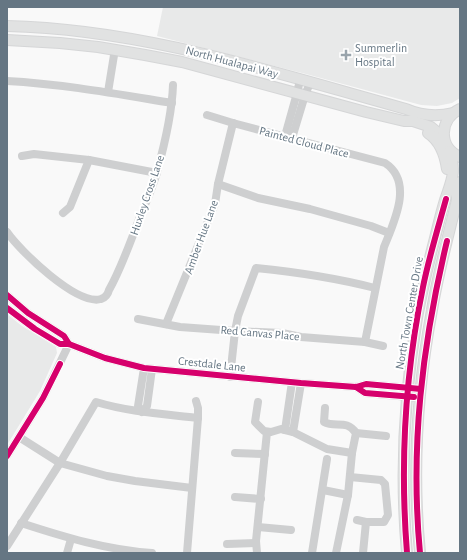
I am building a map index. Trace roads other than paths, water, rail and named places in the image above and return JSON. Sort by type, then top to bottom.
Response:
[{"type":"main road","name":"North Hualapai Way","points":[[7,26],[75,31],[140,40],[197,52],[428,116],[438,116],[457,111]]},
{"type":"main road","name":"North Hualapai Way","points":[[7,40],[60,43],[114,49],[182,62],[404,121],[413,121],[427,125],[444,138]]},
{"type":"main road","points":[[406,109],[438,110],[460,102]]},
{"type":"main road","points":[[444,138],[445,124],[457,111]]},
{"type":"main road","points":[[404,121],[431,135],[441,148],[445,157],[447,170],[446,199]]},
{"type":"main road","name":"North Town Center Drive","points":[[407,553],[404,512],[404,474],[407,393],[413,340],[423,286],[454,172],[450,151],[444,138]]},
{"type":"main road","points":[[450,151],[460,157]]},
{"type":"main road","name":"North Town Center Drive","points":[[420,553],[417,489],[417,442],[420,393],[434,295],[459,198],[458,192],[460,182]]},
{"type":"street","points":[[108,92],[114,49]]},
{"type":"street","points":[[288,137],[301,94],[300,80]]},
{"type":"street","points":[[7,81],[41,83],[108,92],[172,103]]},
{"type":"street","points":[[301,94],[310,83]]},
{"type":"street","name":"Huxley Cross Lane","points":[[7,232],[37,265],[59,282],[79,295],[91,299],[102,299],[109,292],[121,266],[157,173],[172,103],[173,85]]},
{"type":"street","name":"Painted Cloud Place","points":[[207,115],[385,164],[392,168],[400,185],[401,194],[389,233]]},
{"type":"street","name":"Amber Hue Lane","points":[[166,324],[215,204],[218,184],[233,123]]},
{"type":"street","points":[[22,156],[34,154],[89,160],[157,173]]},
{"type":"street","points":[[63,213],[70,207],[89,160]]},
{"type":"street","points":[[218,184],[258,198],[310,209],[371,226],[389,233],[384,247],[365,342]]},
{"type":"street","points":[[230,377],[238,316],[256,268],[303,273],[375,288]]},
{"type":"street","name":"Crestdale Lane","points":[[7,295],[28,313],[64,336],[69,344]]},
{"type":"street","name":"Crestdale Lane","points":[[7,308],[35,329],[60,344],[69,344],[105,358],[148,368],[301,383],[356,387],[366,384],[407,393],[420,393]]},
{"type":"street","name":"Red Canvas Place","points":[[138,319],[166,324],[235,331],[282,333],[301,337],[365,342],[383,346]]},
{"type":"street","points":[[7,456],[43,398],[69,344]]},
{"type":"street","points":[[142,412],[138,406],[148,368]]},
{"type":"street","points":[[285,430],[292,382]]},
{"type":"street","points":[[294,432],[301,383]]},
{"type":"street","points":[[187,553],[198,418],[196,401]]},
{"type":"street","points":[[7,546],[60,463],[96,402],[142,412],[198,418]]},
{"type":"street","points":[[258,402],[255,422],[264,431],[285,430],[294,432],[327,449],[352,453]]},
{"type":"street","points":[[325,408],[324,422],[328,424],[342,424],[352,427],[356,433],[352,453],[348,495],[336,553]]},
{"type":"street","points":[[257,553],[256,543],[267,432]]},
{"type":"street","points":[[356,433],[386,436]]},
{"type":"street","points":[[18,437],[60,463],[107,476],[192,488]]},
{"type":"street","points":[[235,453],[265,454]]},
{"type":"street","points":[[312,553],[327,459]]},
{"type":"street","points":[[350,477],[381,480],[385,484],[388,515],[384,522],[366,522],[357,520]]},
{"type":"street","points":[[323,490],[348,495]]},
{"type":"street","points":[[234,497],[261,499]]},
{"type":"street","points":[[363,553],[366,522]]},
{"type":"street","points":[[21,523],[71,539],[132,552],[152,553]]},
{"type":"street","points":[[258,527],[291,530]]},
{"type":"street","points":[[67,553],[71,539]]},
{"type":"street","points":[[227,544],[256,543]]},
{"type":"place","name":"Summerlin Hospital","points":[[346,55]]}]
